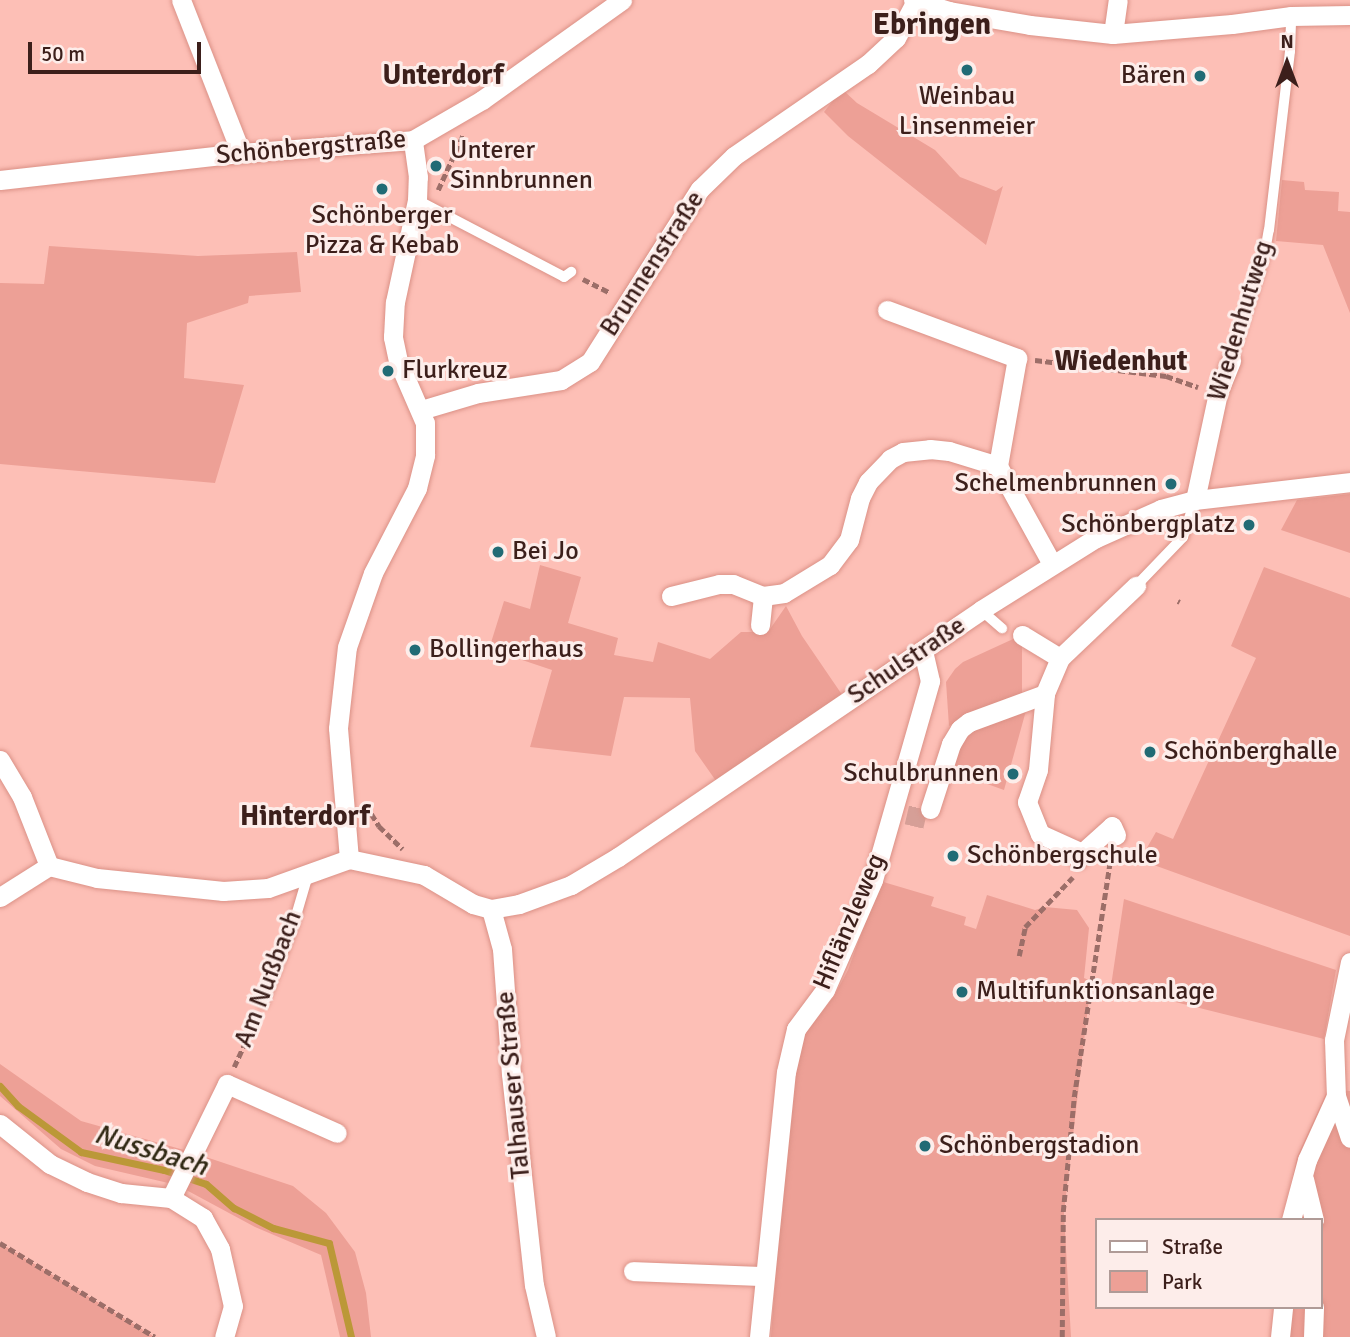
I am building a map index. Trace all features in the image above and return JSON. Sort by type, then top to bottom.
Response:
[{"type":"street","points":[[181,0],[241,153]]},
{"type":"street","name":"Schönbergstraße","points":[[0,180],[241,153],[414,140],[482,100],[622,0]]},
{"type":"street","points":[[915,0],[950,11],[1030,25],[1113,34],[1291,16],[1350,15]]},
{"type":"street","name":"Brunnenstraße","points":[[421,410],[478,393],[561,380],[590,362],[705,183],[734,156],[868,64],[895,38],[915,0]]},
{"type":"street","points":[[1113,34],[1118,0]]},
{"type":"street","points":[[349,859],[340,777],[338,728],[347,646],[373,573],[394,538],[420,480],[426,444],[421,410],[398,361],[393,337],[395,302],[417,200],[418,177],[414,140]]},
{"type":"street","points":[[887,310],[1017,358],[998,466],[1052,564]]},
{"type":"street","name":"Wiedenhutweg","points":[[1195,500],[1218,393],[1231,361]]},
{"type":"street","points":[[671,596],[719,584],[733,584],[763,596],[784,593],[831,565],[841,555],[855,527],[860,498],[868,482],[890,459],[902,452],[929,449],[998,466]]},
{"type":"street","name":"Schulstraße","points":[[491,909],[519,904],[571,885],[607,864],[981,610],[1096,538],[1161,509],[1195,500],[1350,482]]},
{"type":"street","points":[[1114,844],[1112,826],[1080,856],[1040,834],[1027,802],[1038,770],[1045,694],[1060,659],[1136,586]]},
{"type":"street","points":[[760,625],[763,596]]},
{"type":"street","points":[[1022,635],[1060,659]]},
{"type":"street","name":"Hiflänzleweg","points":[[759,1337],[786,1072],[796,1029],[825,990],[873,880],[930,681],[923,651]]},
{"type":"street","points":[[930,809],[951,744],[960,729],[970,722],[1045,694]]},
{"type":"street","points":[[0,760],[22,797],[49,866]]},
{"type":"street","points":[[0,897],[49,866],[97,878],[213,891],[268,888],[349,859],[424,875],[473,904],[491,909]]},
{"type":"street","name":"Talhauser Straße","points":[[491,909],[502,949],[511,1074],[534,1285],[545,1337]]},
{"type":"street","points":[[1350,962],[1334,1040],[1336,1096],[1350,1138]]},
{"type":"street","points":[[174,1192],[191,1152],[227,1084],[337,1133]]},
{"type":"street","points":[[1292,1218],[1307,1160],[1336,1096]]},
{"type":"street","points":[[0,1124],[50,1164],[87,1182],[121,1193],[174,1192],[203,1218],[220,1249],[233,1306],[224,1337]]},
{"type":"street","points":[[1304,1179],[1314,1218]]},
{"type":"street","points":[[633,1271],[764,1276]]},
{"type":"street","points":[[1280,1337],[1283,1309]]},
{"type":"street","points":[[1313,1337],[1314,1309]]},
{"type":"lane","name":"Wiedenhutweg","points":[[1231,361],[1264,257],[1269,230],[1290,51],[1291,16]]},
{"type":"lane","points":[[417,200],[564,277],[571,272]]},
{"type":"lane","points":[[1136,586],[1183,537],[1195,500]]},
{"type":"lane","points":[[981,610],[1002,628]]},
{"type":"lane","name":"Am Nußbach","points":[[263,1003],[293,926],[309,873]]},
{"type":"path","points":[[417,200],[434,197],[445,180],[463,133]]},
{"type":"path","points":[[1017,358],[1166,376],[1218,393]]},
{"type":"path","points":[[340,777],[355,788],[380,826],[412,856],[424,875]]},
{"type":"path","points":[[1062,1337],[1063,1212],[1074,1097],[1114,844]]},
{"type":"path","points":[[1019,956],[1025,928],[1072,880]]},
{"type":"path","name":"Am Nußbach","points":[[227,1084],[263,1003]]},
{"type":"path","points":[[0,1243],[155,1337]]},
{"type":"green space","points":[[842,89],[857,103],[935,150],[960,177],[996,191],[1003,186],[986,245],[848,136],[824,112]]},
{"type":"green space","points":[[1282,180],[1304,182],[1305,190],[1339,192],[1338,211],[1350,212],[1350,313],[1323,245],[1276,241]]},
{"type":"green space","points":[[49,246],[198,256],[297,252],[301,292],[249,296],[248,303],[187,323],[184,378],[244,385],[215,483],[0,464],[0,283],[44,284]]},
{"type":"green space","points":[[1350,494],[1350,553],[1281,530],[1297,500]]},
{"type":"green space","points":[[540,565],[581,577],[568,623],[618,638],[614,655],[653,662],[658,642],[710,659],[741,632],[768,632],[786,606],[802,636],[847,702],[721,788],[695,751],[690,698],[624,697],[611,756],[530,747],[552,670],[489,649],[504,601],[530,609]]},
{"type":"green space","points":[[1264,567],[1350,598],[1350,936],[1140,860],[1156,832],[1173,839],[1256,658],[1231,646]]},
{"type":"green space","points":[[1022,635],[1022,695],[949,726],[946,682],[955,669],[963,662]]},
{"type":"green space","points":[[1027,707],[1004,790],[948,770],[969,731]]},
{"type":"green space","points":[[880,881],[934,897],[931,906],[966,917],[964,925],[976,929],[987,895],[1035,910],[1045,907],[1077,910],[1089,928],[1084,978],[1091,981],[1064,1213],[1071,1337],[771,1337],[783,1169],[799,1042],[834,996],[848,970]]},
{"type":"green space","points":[[1124,899],[1336,970],[1324,1039],[1111,986]]},
{"type":"green space","points":[[0,1064],[81,1121],[191,1152],[293,1186],[326,1213],[355,1252],[366,1293],[371,1337],[340,1337],[321,1255],[255,1227],[177,1185],[95,1166],[61,1149],[0,1096]]},
{"type":"green space","points":[[1328,1089],[1350,1091],[1350,1337],[1274,1337],[1277,1309],[1322,1309],[1322,1218],[1284,1218],[1297,1157]]},
{"type":"green space","points":[[0,1243],[94,1300],[155,1337],[0,1337]]},
{"type":"waterway","name":"Nussbach","points":[[0,1086],[18,1106],[81,1152],[164,1170],[206,1184],[234,1208],[273,1228],[329,1243],[351,1337]]},
{"type":"tunnel","points":[[914,826],[919,805]]},
{"type":"place","name":"Weinbau Linsenmeier","points":[[967,70]]},
{"type":"place","name":"Bären","points":[[1200,76]]},
{"type":"place","name":"Unterer Sinnbrunnen","points":[[436,166]]},
{"type":"place","name":"Schönberger Pizza & Kebab","points":[[382,189]]},
{"type":"place","name":"Flurkreuz","points":[[388,371]]},
{"type":"place","name":"Schelmenbrunnen","points":[[1171,484]]},
{"type":"place","name":"Schönbergplatz","points":[[1249,525]]},
{"type":"place","name":"Bei Jo","points":[[498,552]]},
{"type":"place","name":"Bollingerhaus","points":[[415,650]]},
{"type":"place","name":"Schönberghalle","points":[[1150,752]]},
{"type":"place","name":"Schulbrunnen","points":[[1013,774]]},
{"type":"place","name":"Schönbergschule","points":[[953,856]]},
{"type":"place","name":"Multifunktionsanlage","points":[[962,992]]},
{"type":"place","name":"Schönbergstadion","points":[[925,1146]]},
{"type":"district","name":"Ebringen","points":[[932,25]]},
{"type":"district","name":"Unterdorf","points":[[443,75]]},
{"type":"district","name":"Wiedenhut","points":[[1121,361]]},
{"type":"district","name":"Hinterdorf","points":[[305,816]]}]
